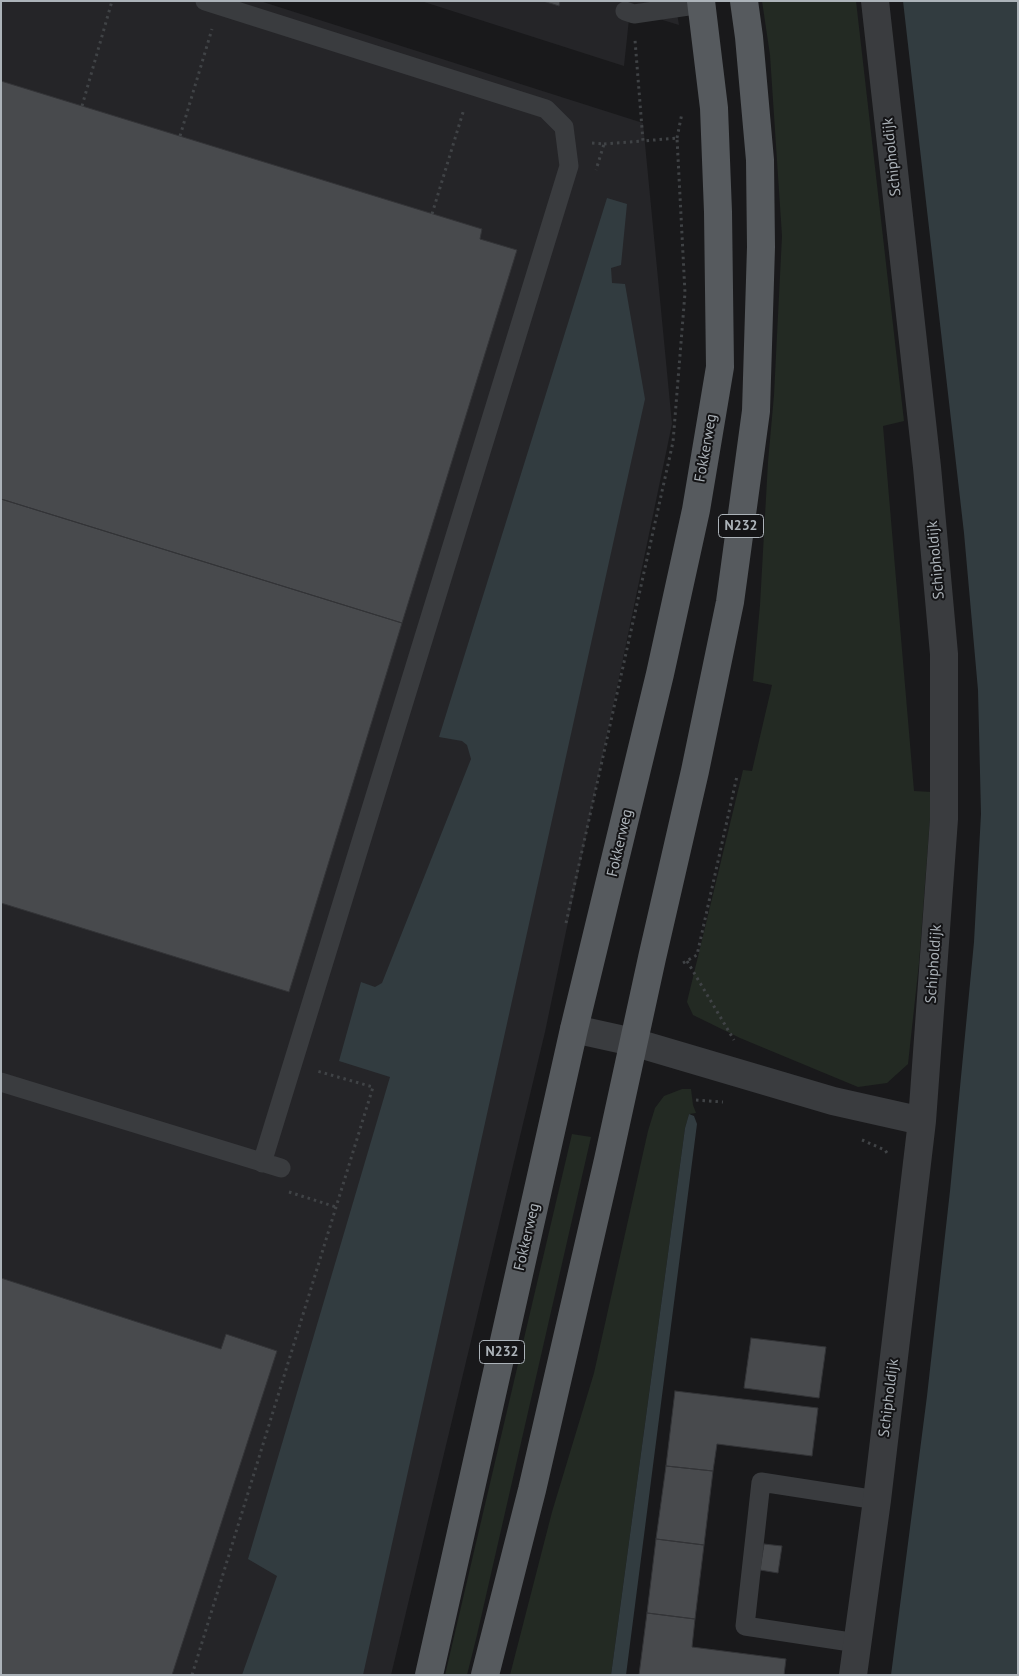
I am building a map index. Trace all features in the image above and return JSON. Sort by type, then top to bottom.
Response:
[{"type":"main road","name":"N232","points":[[485,1675],[532,1490],[608,1160],[695,771],[730,602],[756,411],[760,247],[760,160],[744,1]]},
{"type":"main road","name":"Fokkerweg","points":[[429,1675],[574,1029],[662,664],[696,510],[720,367],[718,212],[714,118],[702,2]]},
{"type":"street","name":"Schipholdijk","points":[[853,1675],[922,1121],[944,819],[944,654],[927,468],[875,1]]},
{"type":"street","points":[[574,1029],[633,1042],[832,1101],[922,1121]]},
{"type":"lane","points":[[625,11],[634,14],[702,2]]},
{"type":"lane","points":[[212,3],[546,109],[564,127],[568,166],[262,1163]]},
{"type":"lane","points":[[1,1082],[281,1168]]},
{"type":"lane","points":[[857,1643],[744,1626],[761,1482],[876,1500]]},
{"type":"path","points":[[82,106],[112,1]]},
{"type":"path","points":[[180,136],[212,3]]},
{"type":"path","points":[[432,214],[471,86]]},
{"type":"path","points":[[604,144],[644,141]]},
{"type":"path","points":[[192,1675],[374,1087],[292,1064]]},
{"type":"path","points":[[696,1100],[727,1103]]},
{"type":"path","points":[[854,1138],[885,1150],[914,1182]]},
{"type":"path","points":[[284,1191],[336,1207]]},
{"type":"shaded area","points":[[1,1],[260,1],[643,123],[672,424],[545,1032],[391,1675],[1,1675]]},
{"type":"shaded area","points":[[421,1],[675,1],[679,25],[630,10],[624,66]]},
{"type":"shaded area","points":[[762,1],[856,1],[904,421],[883,426],[914,791],[932,792],[919,963],[908,1064],[887,1083],[858,1087],[740,1038],[693,1015],[687,1002],[743,770],[752,771],[772,685],[753,681],[774,395],[782,236],[770,55]]},
{"type":"shaded area","points":[[903,1],[1018,1],[1018,1675],[891,1675],[927,1396],[950,1191],[974,942],[981,814],[978,690],[964,533]]},
{"type":"shaded area","points":[[607,198],[627,204],[621,265],[611,268],[612,283],[625,284],[645,399],[363,1675],[242,1675],[277,1576],[248,1559],[390,1077],[339,1061],[361,982],[375,987],[382,983],[471,759],[467,745],[462,741],[439,737]]},
{"type":"shaded area","points":[[682,1089],[691,1089],[696,1113],[689,1114],[685,1128],[611,1675],[510,1675],[552,1512],[594,1373],[648,1131],[655,1108],[664,1096]]},
{"type":"shaded area","points":[[689,1114],[694,1116],[697,1124],[626,1675],[611,1675],[685,1128]]},
{"type":"shaded area","points":[[572,1134],[591,1137],[477,1635],[467,1675],[445,1675]]},
{"type":"building","points":[[543,1],[560,1],[559,6]]},
{"type":"building","points":[[1,81],[482,229],[480,239],[517,250],[402,623],[1,499]]},
{"type":"building","points":[[1,499],[402,623],[289,992],[1,903]]},
{"type":"building","points":[[1,1278],[221,1349],[226,1334],[277,1351],[172,1675],[1,1675]]},
{"type":"building","points":[[751,1338],[826,1347],[819,1398],[744,1388]]},
{"type":"building","points":[[675,1391],[818,1408],[812,1456],[717,1444],[713,1471],[666,1466]]},
{"type":"building","points":[[666,1466],[713,1471],[704,1545],[656,1539]]},
{"type":"building","points":[[656,1539],[704,1545],[695,1619],[647,1613]]},
{"type":"building","points":[[764,1544],[782,1546],[778,1573],[760,1570]]},
{"type":"building","points":[[647,1613],[695,1619],[692,1647],[786,1659],[784,1675],[639,1675]]}]
